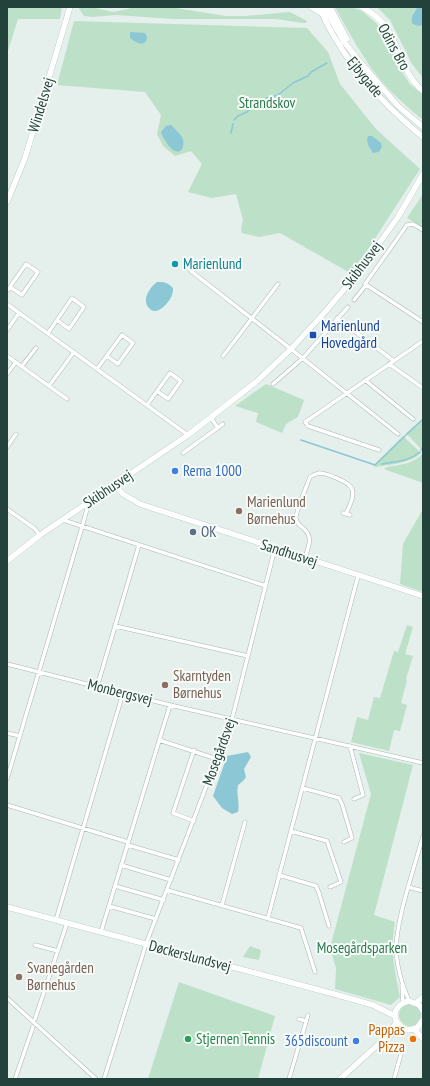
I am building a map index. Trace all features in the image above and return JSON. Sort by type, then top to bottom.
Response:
[{"type":"street","name":"Windelsvej","points":[[7,202],[25,158],[70,7]]},
{"type":"street","points":[[311,7],[322,15]]},
{"type":"street","name":"Ejbygade","points":[[319,7],[337,41],[367,82],[388,106],[423,137]]},
{"type":"street","points":[[324,7],[344,42],[356,57]]},
{"type":"street","points":[[330,7],[356,57]]},
{"type":"street","name":"Odins Bro","points":[[362,7],[377,17],[386,27],[409,76],[423,90]]},
{"type":"street","name":"Ejbygade","points":[[356,57],[398,106],[423,127]]},
{"type":"street","name":"Skibhusvej","points":[[7,561],[40,535],[188,435],[256,382],[292,348],[357,274],[398,217],[423,174]]},
{"type":"street","points":[[354,300],[407,225],[413,224],[423,230]]},
{"type":"street","points":[[7,291],[10,286],[26,264],[38,272],[22,295],[10,286]]},
{"type":"street","points":[[191,271],[292,348],[398,434]]},
{"type":"street","points":[[223,356],[278,284]]},
{"type":"street","points":[[366,285],[423,322]]},
{"type":"street","points":[[48,333],[72,298],[84,307],[69,329],[57,320]]},
{"type":"street","points":[[7,304],[188,435]]},
{"type":"street","points":[[273,384],[303,358],[348,307]]},
{"type":"street","points":[[7,330],[19,313]]},
{"type":"street","points":[[337,318],[394,361]]},
{"type":"street","points":[[97,369],[122,335],[133,343],[118,364],[107,356]]},
{"type":"street","points":[[379,450],[308,426],[305,422],[423,341]]},
{"type":"street","points":[[22,366],[36,348]]},
{"type":"street","points":[[49,386],[74,352]]},
{"type":"street","points":[[7,356],[67,398]]},
{"type":"street","points":[[7,374],[16,362]]},
{"type":"street","points":[[389,364],[423,388]]},
{"type":"street","points":[[147,405],[157,391],[170,373],[181,381],[168,399],[157,391]]},
{"type":"street","points":[[365,380],[413,419]]},
{"type":"street","points":[[211,418],[218,428]]},
{"type":"street","points":[[183,453],[223,424]]},
{"type":"street","points":[[7,447],[16,434]]},
{"type":"street","points":[[305,558],[310,537],[308,532],[298,524],[296,516],[310,478],[320,473],[348,483],[352,487],[353,496],[346,514]]},
{"type":"street","name":"Sandhusvej","points":[[114,485],[123,494],[140,504],[423,596]]},
{"type":"street","points":[[7,779],[82,527],[87,509],[86,505]]},
{"type":"street","points":[[7,509],[34,528],[40,535]]},
{"type":"street","points":[[63,520],[266,586]]},
{"type":"street","points":[[97,687],[139,545]]},
{"type":"street","name":"Mosegårdsvej","points":[[104,1079],[146,944],[168,890],[232,719],[276,548]]},
{"type":"street","points":[[268,918],[358,576]]},
{"type":"street","points":[[115,626],[248,656]]},
{"type":"street","name":"Monbergsvej","points":[[7,664],[170,705],[423,763]]},
{"type":"street","points":[[56,920],[123,693]]},
{"type":"street","points":[[101,932],[170,705]]},
{"type":"street","points":[[7,732],[20,736]]},
{"type":"street","points":[[159,740],[194,750],[218,759]]},
{"type":"street","points":[[350,746],[364,795],[354,799]]},
{"type":"street","points":[[194,750],[173,813],[194,821]]},
{"type":"street","points":[[303,788],[339,798],[352,838],[344,842]]},
{"type":"street","points":[[7,805],[83,828],[179,860]]},
{"type":"street","points":[[222,905],[245,822]]},
{"type":"street","points":[[291,831],[327,842],[341,882],[330,887]]},
{"type":"street","points":[[403,1003],[402,982],[396,951],[397,936],[408,887],[423,836]]},
{"type":"street","points":[[122,865],[171,880]]},
{"type":"street","points":[[279,875],[316,886],[329,926]]},
{"type":"street","points":[[115,886],[164,900]]},
{"type":"street","points":[[408,887],[423,891]]},
{"type":"street","points":[[168,890],[301,928],[315,972]]},
{"type":"street","points":[[109,906],[156,919]]},
{"type":"street","name":"Døckerslundsvej","points":[[7,907],[373,1005],[397,1008]]},
{"type":"street","points":[[35,1019],[67,923]]},
{"type":"street","points":[[35,945],[58,951]]},
{"type":"street","points":[[402,982],[409,1001]]},
{"type":"street","points":[[416,1003],[423,997]]},
{"type":"street","points":[[7,998],[96,1079]]},
{"type":"street","points":[[422,1008],[416,1003],[409,1001],[403,1003],[397,1008],[395,1016],[401,1028],[408,1030],[414,1029],[422,1022]]},
{"type":"street","name":"Døckerslundsvej","points":[[373,1005],[395,1016]]},
{"type":"street","points":[[289,1079],[308,1015]]},
{"type":"street","points":[[299,1019],[306,1021]]},
{"type":"street","points":[[383,1040],[397,1022]]},
{"type":"street","points":[[422,1022],[423,1033]]},
{"type":"street","points":[[15,1079],[33,1027]]},
{"type":"street","points":[[340,1079],[383,1040],[401,1028]]},
{"type":"street","points":[[414,1029],[423,1039]]},
{"type":"street","points":[[394,1079],[401,1054]]},
{"type":"green space","points":[[7,7],[62,7],[60,19],[18,19],[7,54]]},
{"type":"green space","points":[[78,7],[91,7],[113,12],[137,7],[169,7],[226,16],[246,16],[290,12],[307,21],[306,23],[303,23],[275,19],[173,19],[116,15],[92,17],[84,16]]},
{"type":"green space","points":[[337,7],[352,7],[362,11],[376,23],[386,37],[400,69],[410,84],[423,95],[423,120],[399,99],[376,75],[353,39],[336,9]]},
{"type":"green space","points":[[377,7],[418,7],[413,13],[422,26],[423,25],[423,78],[412,64],[390,20]]},
{"type":"green space","name":"Strandskov","points":[[74,21],[307,28],[328,52],[340,84],[376,129],[420,169],[352,274],[280,233],[259,237],[242,233],[241,230],[243,220],[236,194],[212,198],[188,192],[202,164],[191,151],[175,156],[163,146],[157,134],[161,115],[145,92],[57,85]]},
{"type":"green space","points":[[423,194],[423,228],[407,218]]},
{"type":"green space","points":[[266,384],[304,400],[298,417],[286,424],[282,433],[256,422],[258,413],[235,406]]},
{"type":"green space","points":[[423,419],[423,451],[406,433]]},
{"type":"green space","points":[[403,436],[421,453],[416,457],[394,464],[376,467],[373,466]]},
{"type":"green space","points":[[423,453],[423,483],[384,469],[411,462]]},
{"type":"green space","points":[[423,509],[423,592],[400,584],[403,544]]},
{"type":"green space","points":[[407,625],[413,627],[405,654],[413,656],[401,703],[407,705],[400,731],[394,730],[389,751],[351,742],[357,717],[368,720],[374,697],[380,698],[394,651],[398,652]]},
{"type":"green space","name":"Mosegårdsparken","points":[[359,753],[413,765],[374,915],[395,922],[393,959],[400,997],[391,1005],[335,989],[336,968],[330,948],[371,794]]},
{"type":"green space","points":[[250,946],[261,950],[259,960],[243,957]]},
{"type":"green space","points":[[179,982],[275,1016],[258,1079],[148,1079]]},
{"type":"green space","points":[[410,1004],[418,1007],[421,1015],[418,1023],[410,1026],[402,1023],[399,1015],[402,1007]]},
{"type":"water","points":[[418,7],[423,7],[423,25],[420,26],[412,23],[413,14]]},
{"type":"water","points":[[130,32],[145,33],[147,37],[145,42],[140,44],[135,42],[130,38]]},
{"type":"water","points":[[171,125],[180,134],[183,140],[183,147],[179,151],[170,148],[161,132],[166,126]]},
{"type":"water","points":[[368,136],[372,136],[381,143],[382,147],[379,152],[373,153],[368,145]]},
{"type":"water","points":[[157,282],[167,283],[173,288],[173,291],[167,304],[161,309],[154,311],[148,307],[146,299],[149,291]]},
{"type":"water","points":[[248,752],[251,757],[244,769],[246,777],[238,785],[238,812],[232,814],[222,808],[213,796],[227,756]]},
{"type":"waterway","points":[[234,120],[267,98],[278,95],[293,83],[308,76],[311,72],[327,63]]},
{"type":"waterway","points":[[231,133],[233,124]]},
{"type":"waterway","points":[[406,435],[423,419]]},
{"type":"waterway","points":[[301,440],[375,465],[405,436]]},
{"type":"waterway","points":[[382,464],[411,458],[420,452]]},
{"type":"place","name":"Marienlund","points":[[175,264]]},
{"type":"place","name":"Marienlund Hovedgård","points":[[313,335]]},
{"type":"place","name":"Rema 1000","points":[[175,471]]},
{"type":"place","name":"Marienlund Børnehus","points":[[239,511]]},
{"type":"place","name":"OK","points":[[193,532]]},
{"type":"place","name":"Skarntyden Børnehus","points":[[165,685]]},
{"type":"place","name":"Svanegården Børnehus","points":[[19,977]]},
{"type":"place","name":"Stjernen Tennis","points":[[188,1039]]},
{"type":"place","name":"Pappas Pizza","points":[[413,1039]]},
{"type":"place","name":"365discount","points":[[356,1041]]}]
